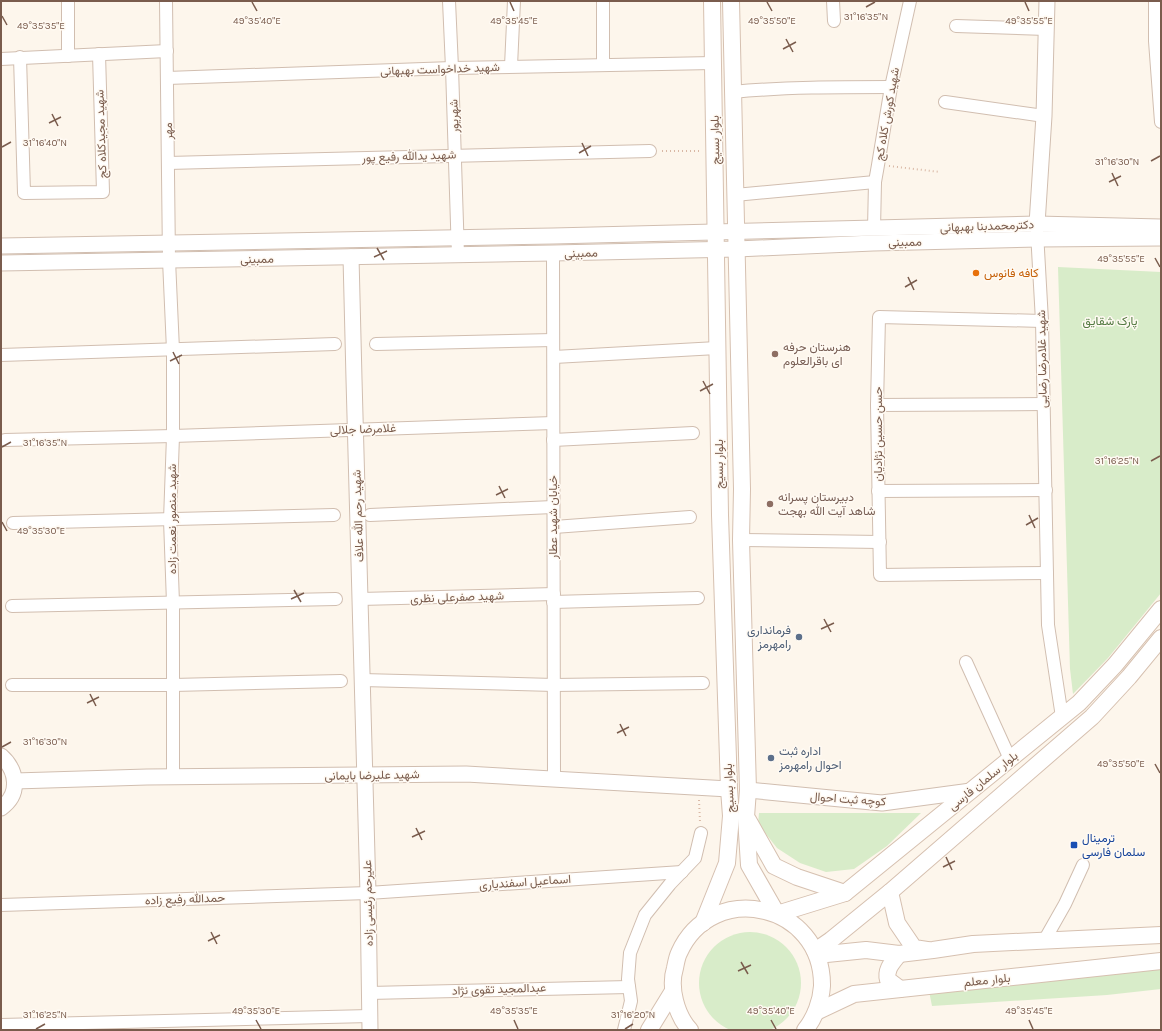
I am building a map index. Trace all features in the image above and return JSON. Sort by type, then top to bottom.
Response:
[{"type":"main road","name":"بلوار بسیج","points":[[703,923],[727,863],[731,816],[722,597],[712,1]]},
{"type":"main road","name":"بلوار بسیج","points":[[731,1],[748,790],[746,817],[749,865],[778,914]]},
{"type":"main road","points":[[720,489],[742,489]]},
{"type":"main road","name":"بلوار سلمان فارسی","points":[[778,914],[845,893],[1079,703],[1115,665],[1161,609]]},
{"type":"main road","name":"بلوار سلمان فارسی","points":[[816,953],[890,892],[1092,717],[1159,643]]},
{"type":"main road","points":[[746,817],[774,866],[797,877],[845,893]]},
{"type":"main road","points":[[727,863],[730,866],[739,868],[749,865]]},
{"type":"main road","points":[[890,892],[897,923],[914,948],[932,950]]},
{"type":"main road","points":[[690,1030],[678,1010],[673,991],[674,972],[679,953],[689,936],[703,923],[720,913],[739,909],[759,909],[778,914],[794,924],[808,938],[816,953],[822,974],[822,993],[816,1012],[805,1030]]},
{"type":"main road","points":[[816,953],[866,950],[899,954],[973,944],[1161,935]]},
{"type":"main road","points":[[899,954],[889,967],[886,974],[888,980],[900,989]]},
{"type":"main road","name":"بلوار معلم","points":[[816,1012],[854,994],[1161,961]]},
{"type":"main road","points":[[649,1030],[673,991]]},
{"type":"street","points":[[68,1],[68,56]]},
{"type":"street","name":"مهر","points":[[166,1],[169,260]]},
{"type":"street","name":"شهریور","points":[[449,1],[458,255]]},
{"type":"street","points":[[511,66],[514,1]]},
{"type":"street","points":[[603,1],[603,64]]},
{"type":"street","points":[[833,1],[834,20]]},
{"type":"street","name":"شهید کورش کلاه کج","points":[[874,229],[875,182],[891,88],[910,1]]},
{"type":"street","name":"شهید غلامرضا رضایی","points":[[1047,1],[1044,116],[1037,224],[1042,321],[1048,625],[1062,717]]},
{"type":"street","points":[[1155,1],[1155,42],[1161,122]]},
{"type":"street","points":[[956,26],[1046,29]]},
{"type":"street","points":[[1,59],[167,51]]},
{"type":"street","name":"شهید مجیدکلاه کج","points":[[20,58],[24,193],[103,192],[99,54]]},
{"type":"street","name":"شهید خداخواست بهبهانی","points":[[167,78],[511,66],[714,63]]},
{"type":"street","points":[[733,92],[811,87],[891,88]]},
{"type":"street","points":[[945,102],[1044,116]]},
{"type":"street","name":"شهید یدالله رفیع پور","points":[[168,163],[650,151]]},
{"type":"street","points":[[735,195],[875,182]]},
{"type":"street","name":"دکترمحمدبنا بهبهانی","points":[[716,232],[1037,224],[1161,227]]},
{"type":"street","name":"ممبینی","points":[[1,246],[716,232]]},
{"type":"street","name":"ممبینی","points":[[1,263],[553,253],[716,249],[866,243],[1161,238]]},
{"type":"street","name":"خیابان شهید عطار","points":[[553,253],[554,780]]},
{"type":"street","name":"شهید رحم الله علاف","points":[[352,257],[355,430],[365,775]]},
{"type":"street","name":"شهید منصور نعمت زاده","points":[[169,260],[173,350],[173,436],[170,520],[173,603],[173,777]]},
{"type":"street","name":"حسن حسین نژادیان","points":[[1042,321],[879,317],[877,405],[878,491],[880,575],[1047,573]]},
{"type":"street","points":[[376,344],[553,340]]},
{"type":"street","points":[[1,355],[334,344]]},
{"type":"street","points":[[554,357],[717,348]]},
{"type":"street","points":[[877,405],[1044,404]]},
{"type":"street","name":"غلامرضا جلالی","points":[[6,440],[553,423]]},
{"type":"street","points":[[553,440],[692,433]]},
{"type":"street","points":[[878,491],[1046,490]]},
{"type":"street","points":[[370,515],[553,507]]},
{"type":"street","points":[[13,523],[334,515]]},
{"type":"street","points":[[554,527],[690,517]]},
{"type":"street","points":[[742,540],[880,542]]},
{"type":"street","name":"شهید صفرعلی نظری","points":[[360,599],[698,598]]},
{"type":"street","points":[[12,606],[336,599]]},
{"type":"street","points":[[966,662],[1010,759]]},
{"type":"street","points":[[362,680],[554,685],[703,683]]},
{"type":"street","points":[[12,685],[173,685],[341,682]]},
{"type":"street","points":[[1,756],[8,762],[13,771],[15,780],[14,790],[10,799],[1,808]]},
{"type":"street","name":"شهید علیرضا بایمانی","points":[[15,780],[466,774],[554,780],[729,788]]},
{"type":"street","name":"علیرحم رئیسی زاده","points":[[365,775],[370,1023]]},
{"type":"street","name":"کوچه ثبت احوال","points":[[748,790],[882,803],[971,791]]},
{"type":"street","points":[[624,1030],[631,1001],[628,979],[630,953],[645,915],[695,858],[701,833]]},
{"type":"street","points":[[1044,941],[1065,904],[1083,865]]},
{"type":"street","name":"اسماعیل اسفندیاری","points":[[368,893],[682,872]]},
{"type":"street","name":"حمدالله رفیع زاده","points":[[1,905],[368,893]]},
{"type":"street","name":"عبدالمجید تقوی نژاد","points":[[369,993],[629,987]]},
{"type":"street","points":[[1,1025],[370,1023]]},
{"type":"path","points":[[650,151],[715,150]]},
{"type":"path","points":[[878,164],[940,172]]},
{"type":"path","points":[[699,787],[701,833]]},
{"type":"green space","name":"پارک شقایق","points":[[1058,267],[1161,272],[1161,593],[1108,658],[1073,694],[1070,669]]},
{"type":"green space","points":[[759,813],[921,813],[887,846],[854,869],[826,872],[800,863],[777,848],[758,824]]},
{"type":"green space","points":[[750,932],[770,936],[778,940],[786,947],[793,955],[797,963],[801,983],[797,1003],[793,1011],[786,1019],[778,1026],[770,1030],[750,1034],[730,1030],[722,1026],[714,1019],[707,1011],[703,1003],[699,983],[703,963],[707,955],[714,947],[722,940],[730,936]]},
{"type":"green space","points":[[1161,968],[1161,989],[1107,995],[932,1006],[929,991]]},
{"type":"place","name":"کافه فانوس","points":[[976,273]]},
{"type":"place","name":"هنرستان حرفه ای باقرالعلوم","points":[[775,354]]},
{"type":"place","name":"دبیرستان پسرانه شاهد آیت الله بهجت","points":[[770,504]]},
{"type":"place","name":"فرمانداری رامهرمز","points":[[799,637]]},
{"type":"place","name":"اداره ثبت احوال رامهرمز","points":[[771,758]]},
{"type":"place","name":"ترمینال سلمان فارسی","points":[[1074,845]]}]
